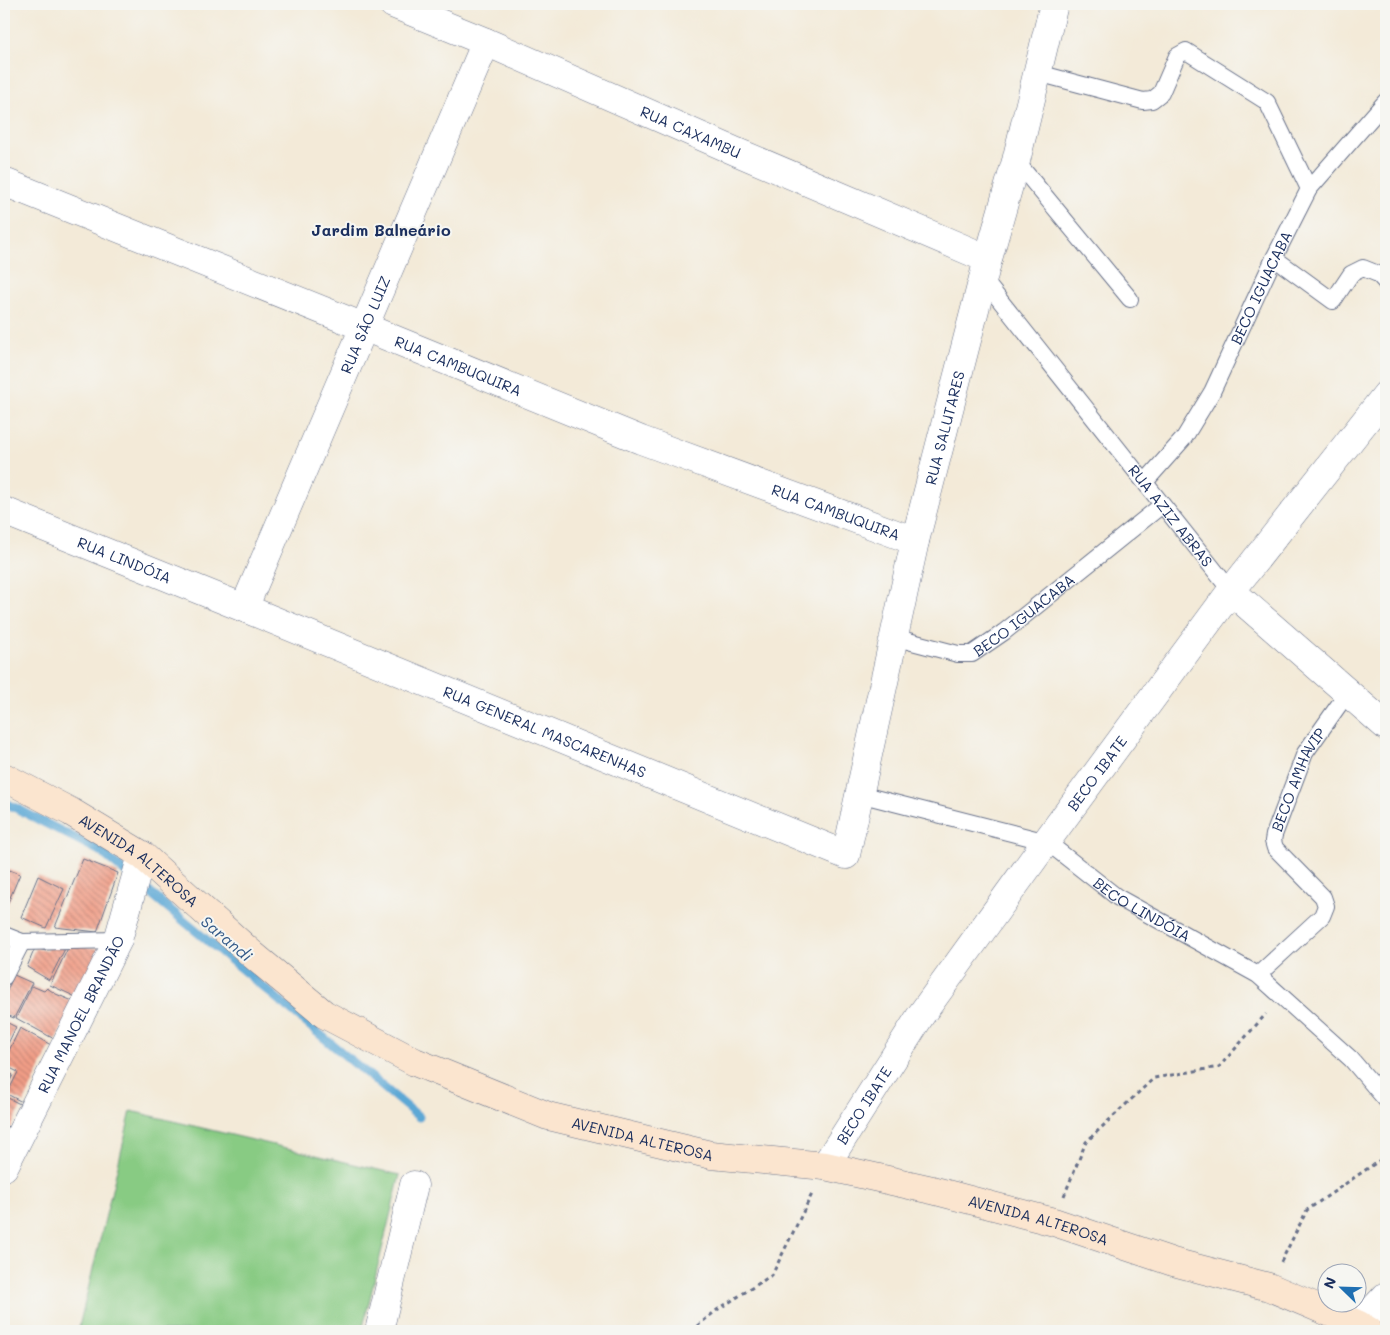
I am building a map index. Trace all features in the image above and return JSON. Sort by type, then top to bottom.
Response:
[{"type":"street","name":"RUA CAXAMBU","points":[[393,4],[486,42],[737,152],[986,269]]},
{"type":"street","name":"RUA SALUTARES","points":[[846,854],[915,541],[1016,162],[1054,4]]},
{"type":"street","name":"RUA SÃO LUIZ","points":[[244,608],[486,42]]},
{"type":"street","name":"RUA CAMBUQUIRA","points":[[4,182],[641,440],[915,541]]},
{"type":"street","name":"BECO IBATE","points":[[825,1166],[921,1014],[1046,842],[1231,591],[1386,395]]},
{"type":"street","name":"RUA LINDÓIA","points":[[4,511],[244,608]]},
{"type":"street","name":"RUA AZIZ ABRAS","points":[[1231,591],[1386,726]]},
{"type":"street","name":"RUA GENERAL MASCARENHAS","points":[[244,608],[846,854]]},
{"type":"street","name":"AVENIDA ALTEROSA","points":[[4,777],[71,812],[142,855],[253,955],[324,1014],[415,1062],[548,1116],[712,1155],[825,1166],[932,1190],[1054,1222],[1173,1262],[1269,1287],[1362,1329]]},
{"type":"street","name":"RUA MANOEL BRANDÃO","points":[[4,1166],[118,940],[142,855]]},
{"type":"street","points":[[379,1331],[414,1185]]},
{"type":"street","points":[[1362,1329],[1386,1296]]},
{"type":"lane","points":[[1038,74],[1142,101],[1152,100],[1161,93],[1176,56],[1186,51],[1267,102],[1309,189]]},
{"type":"lane","name":"BECO IGUACABA","points":[[1145,482],[1184,438],[1212,392],[1274,258],[1309,189],[1386,101]]},
{"type":"lane","points":[[1016,162],[1130,299]]},
{"type":"lane","points":[[1274,258],[1333,301],[1352,274],[1363,268],[1378,274],[1386,283]]},
{"type":"lane","name":"RUA AZIZ ABRAS","points":[[986,269],[1162,505],[1231,591]]},
{"type":"lane","name":"BECO IGUACABA","points":[[893,637],[958,654],[972,654],[1004,632],[1162,505]]},
{"type":"lane","name":"BECO AMHAVIP","points":[[1258,975],[1322,916],[1326,906],[1323,897],[1275,848],[1273,841],[1305,753],[1348,692]]},
{"type":"lane","name":"BECO LINDÓIA","points":[[859,794],[1046,842],[1117,897],[1258,975],[1351,1058],[1386,1100]]},
{"type":"lane","points":[[4,935],[22,942],[118,940]]},
{"type":"lane","points":[[4,977],[22,942]]},
{"type":"path","points":[[1054,1222],[1086,1142],[1154,1078],[1219,1067],[1282,997]]},
{"type":"path","points":[[1269,1287],[1307,1210],[1386,1156]]},
{"type":"path","points":[[691,1331],[718,1310],[772,1275],[825,1166]]},
{"type":"green space","points":[[131,1111],[400,1175],[362,1331],[78,1331]]},
{"type":"building","points":[[83,859],[118,873],[97,932],[55,927]]},
{"type":"building","points":[[4,868],[20,874],[4,912]]},
{"type":"building","points":[[38,876],[64,889],[46,928],[21,917]]},
{"type":"building","points":[[50,942],[68,943],[49,980],[27,967],[35,948],[46,951]]},
{"type":"building","points":[[70,944],[100,949],[76,997],[50,985]]},
{"type":"building","points":[[14,975],[32,983],[14,1018],[4,1014],[4,997]]},
{"type":"building","points":[[32,986],[44,991],[47,988],[75,1002],[56,1040],[16,1018]]},
{"type":"building","points":[[4,1021],[16,1027],[4,1052]]},
{"type":"building","points":[[20,1028],[51,1045],[24,1103],[7,1094],[18,1072],[4,1065],[4,1061]]},
{"type":"building","points":[[4,1069],[13,1075],[4,1093]]},
{"type":"building","points":[[6,1097],[22,1105],[11,1128],[4,1125],[4,1101]]},
{"type":"waterway","name":"Sarandi","points":[[4,802],[100,851],[419,1117]]},
{"type":"district","name":"Jardim Balneário","points":[[381,229]]}]
